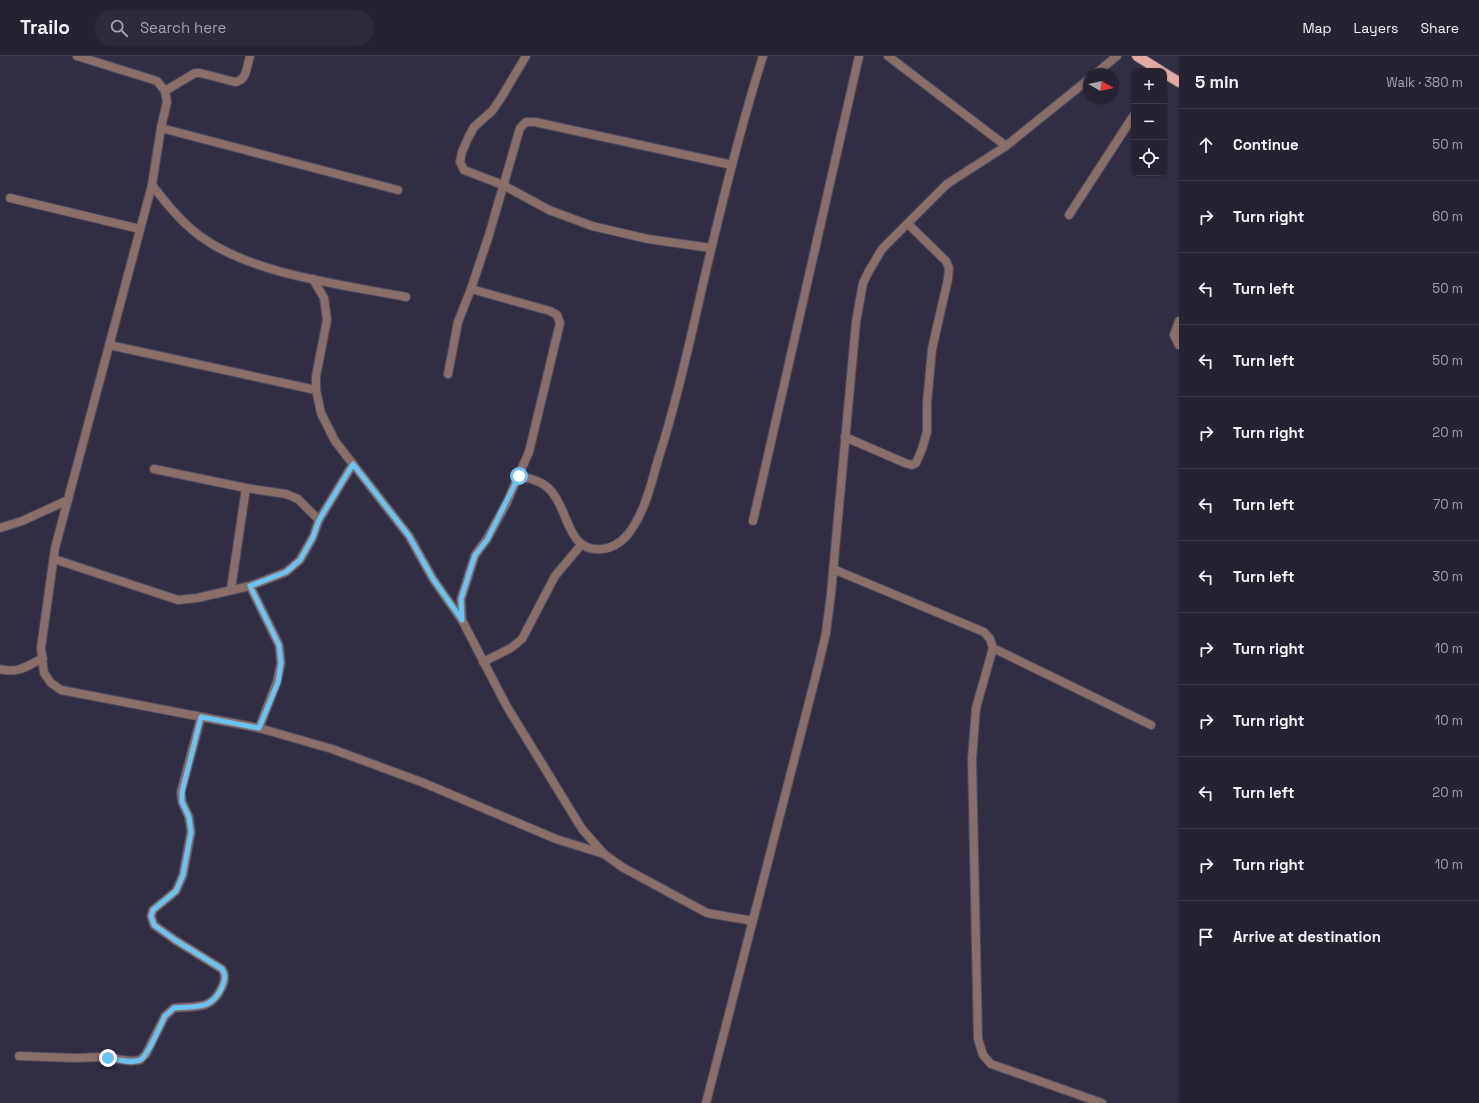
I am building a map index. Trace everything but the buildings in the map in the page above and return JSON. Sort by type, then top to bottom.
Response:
[{"type":"main road","points":[[1137,56],[1156,68]]},
{"type":"main road","points":[[1167,75],[1179,82]]},
{"type":"street","points":[[77,56],[158,81],[165,91],[167,102],[160,128],[152,185],[68,500],[54,559],[41,648],[44,673],[51,683],[62,690],[259,728],[332,750],[424,783],[556,839],[604,854]]},
{"type":"street","points":[[165,91],[195,73],[240,82],[244,78],[250,56]]},
{"type":"street","points":[[526,56],[502,98],[492,111],[474,127],[462,152],[460,162],[464,170],[503,185],[549,210],[592,226],[648,239],[711,248]]},
{"type":"street","points":[[519,476],[541,482],[552,491],[560,504],[572,533],[581,545],[591,550],[604,550],[620,543],[631,531],[643,509],[665,436],[687,355],[711,248],[732,165],[763,56]]},
{"type":"street","points":[[753,521],[859,56]]},
{"type":"street","points":[[888,56],[1006,146]]},
{"type":"street","points":[[1102,68],[1117,56]]},
{"type":"street","points":[[706,1103],[826,633],[856,322],[863,283],[882,249],[947,184],[1006,146],[1083,84]]},
{"type":"street","points":[[1069,214],[1131,120]]},
{"type":"street","points":[[448,374],[458,322],[489,235],[520,128],[526,122],[535,122],[732,165]]},
{"type":"street","points":[[160,128],[398,190]]},
{"type":"street","points":[[152,185],[173,212],[198,235],[214,246],[284,273],[406,297]]},
{"type":"street","points":[[10,198],[140,229]]},
{"type":"street","points":[[845,437],[912,465],[916,462],[922,449],[927,432],[927,403],[932,349],[948,279],[949,268],[946,261],[908,224]]},
{"type":"street","points":[[312,279],[324,298],[327,320],[316,376],[316,390],[321,413],[336,441],[409,536],[433,579],[462,620],[506,705],[582,829],[604,854],[622,866],[707,912],[731,918],[753,921]]},
{"type":"street","points":[[462,620],[461,599],[475,555],[487,540],[519,476],[529,452],[560,323],[557,315],[550,311],[471,289]]},
{"type":"street","points":[[1179,321],[1174,335],[1179,345]]},
{"type":"street","points":[[109,345],[316,390]]},
{"type":"street","points":[[54,559],[178,600],[197,598],[231,589],[250,586],[286,572],[300,560],[313,537],[319,520],[353,464]]},
{"type":"street","points":[[154,469],[246,488],[286,494],[298,499],[319,520]]},
{"type":"street","points":[[231,589],[246,488]]},
{"type":"street","points":[[0,528],[22,522],[68,500]]},
{"type":"street","points":[[483,662],[512,648],[522,639],[555,576],[581,545]]},
{"type":"street","points":[[833,569],[984,632],[990,639],[993,648],[976,708],[972,759],[978,1039],[983,1055],[991,1064],[1102,1103]]},
{"type":"street","points":[[250,586],[279,645],[281,663],[278,682],[259,728]]},
{"type":"street","points":[[993,648],[1151,725]]},
{"type":"street","points":[[0,668],[8,671],[21,670],[43,658]]},
{"type":"street","points":[[19,1056],[75,1058],[100,1057],[131,1061],[140,1060],[146,1054],[165,1016],[170,1011],[174,1008],[209,1004],[218,997],[225,974],[222,969],[154,925],[151,916],[153,910],[176,891],[183,875],[191,832],[189,817],[182,802],[182,792],[201,717]]},
{"type":"route","points":[[108,1058],[131,1061],[140,1060],[146,1054],[165,1016],[170,1011],[174,1008],[209,1004],[218,997],[224,981],[225,974],[222,969],[154,925],[151,916],[153,910],[176,891],[183,875],[191,832],[189,817],[182,802],[182,792],[201,717],[259,728],[278,682],[281,663],[279,645],[250,586],[286,572],[300,560],[313,537],[319,520],[353,464],[409,536],[433,579],[462,620],[461,599],[469,570],[475,555],[487,540],[519,476]]}]
